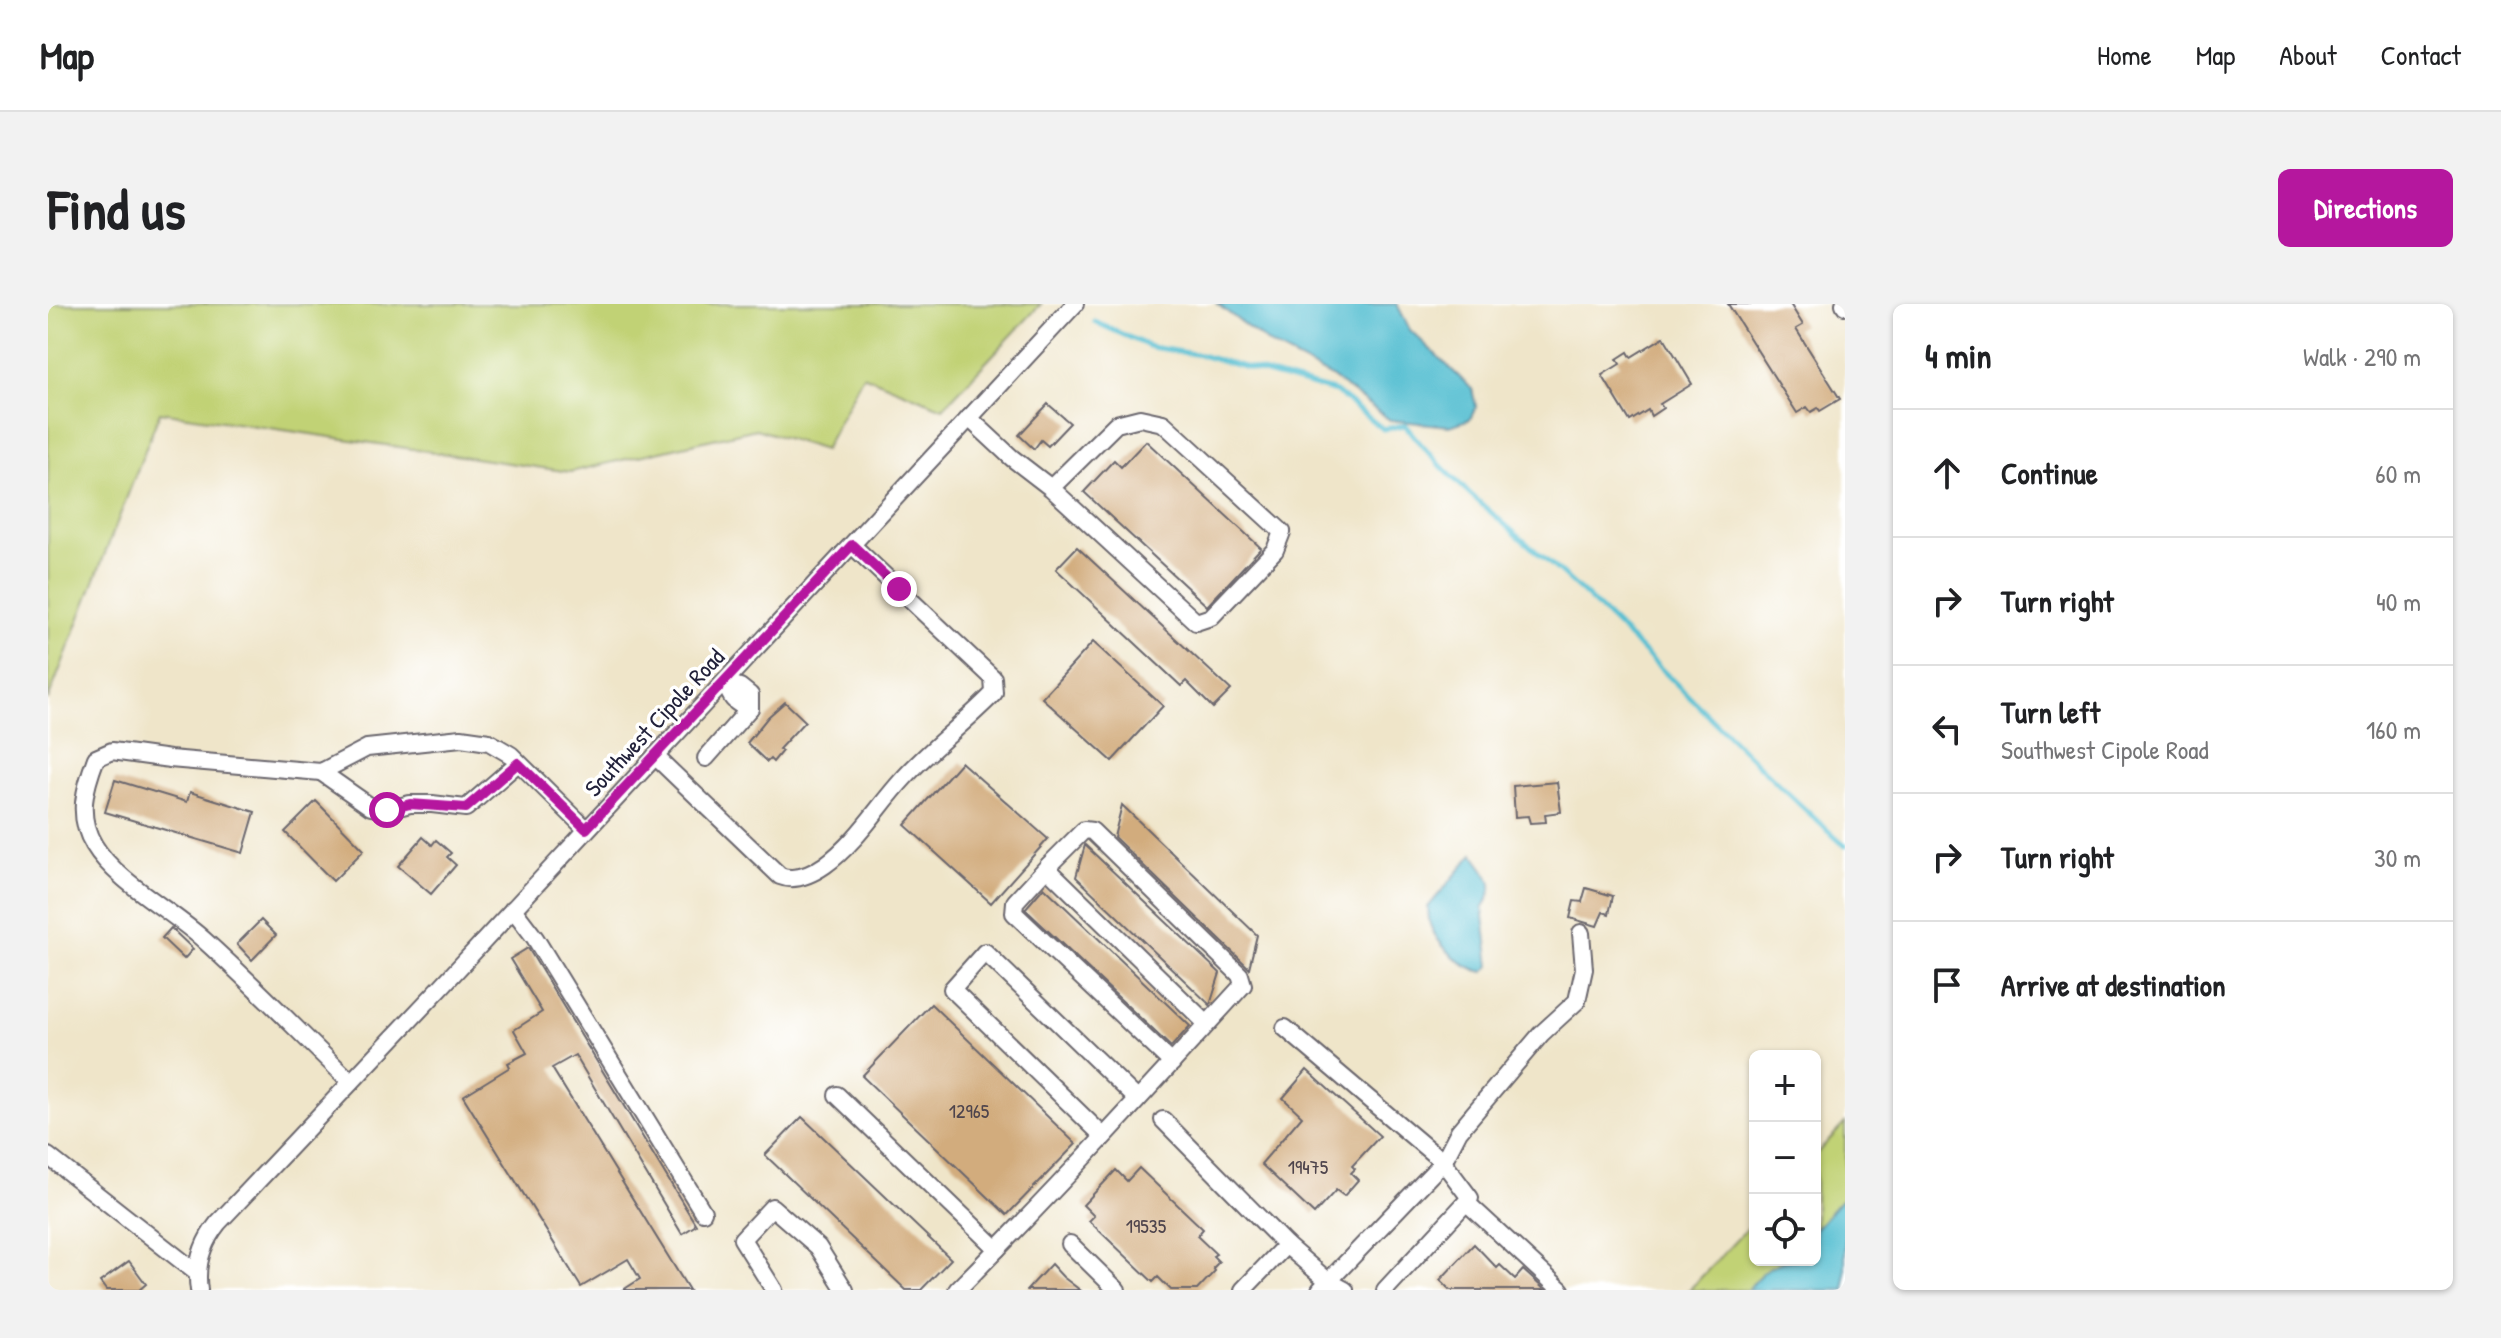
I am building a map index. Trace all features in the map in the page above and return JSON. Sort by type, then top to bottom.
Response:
[{"type":"street","name":"Southwest Cipole Road","points":[[198,1281],[200,1254],[218,1223],[1075,304]]},
{"type":"street","points":[[969,418],[1012,458],[1051,488],[1196,622],[1211,617],[1265,561],[1275,550],[1282,532],[1163,423],[1140,418],[1116,424],[1051,488]]},
{"type":"street","points":[[655,756],[780,876],[788,879],[805,876],[824,866],[849,844],[903,778],[994,693],[993,678],[852,545]]},
{"type":"street","points":[[706,758],[750,708],[740,706],[731,697],[725,682]]},
{"type":"street","points":[[321,772],[367,748],[461,738],[481,740],[497,745],[586,829]]},
{"type":"street","points":[[351,1082],[204,939],[106,862],[93,844],[83,820],[85,787],[96,758],[112,751],[321,772],[371,807],[387,810],[410,804],[466,808],[518,763]]},
{"type":"street","points":[[957,1290],[1172,1063],[1243,985],[1240,975],[1092,831],[1084,830],[1015,902],[1014,913],[1172,1063]]},
{"type":"street","points":[[1049,865],[1052,873],[1207,1024]]},
{"type":"street","points":[[513,909],[535,938],[703,1212]]},
{"type":"street","points":[[1324,1286],[1443,1162],[1459,1131],[1541,1034],[1577,1001],[1584,969],[1581,933]]},
{"type":"street","points":[[1103,1136],[952,989],[985,952],[1137,1099]]},
{"type":"street","points":[[1285,1028],[1443,1162],[1470,1198],[1385,1290]]},
{"type":"street","points":[[837,1095],[997,1249]]},
{"type":"street","points":[[1163,1120],[1324,1286],[1345,1290]]},
{"type":"street","points":[[48,1156],[198,1281]]},
{"type":"street","points":[[1467,1203],[1561,1290]]},
{"type":"street","points":[[774,1290],[742,1239],[772,1207],[818,1247],[845,1290]]},
{"type":"street","points":[[1070,1244],[1117,1290]]},
{"type":"street","points":[[1243,1290],[1286,1245]]},
{"type":"green space","points":[[48,304],[1041,304],[943,408],[863,375],[824,450],[756,429],[570,472],[160,412],[48,700]]},
{"type":"green space","points":[[1845,1123],[1845,1290],[1689,1290],[1749,1226],[1749,1266],[1821,1266],[1821,1149]]},
{"type":"water","points":[[1217,304],[1397,304],[1410,330],[1472,389],[1476,407],[1470,419],[1450,426],[1390,420],[1330,376],[1272,346]]},
{"type":"water","points":[[1473,854],[1491,886],[1483,908],[1490,966],[1484,972],[1453,956],[1435,935],[1429,920],[1428,907]]},
{"type":"water","points":[[1845,1199],[1845,1290],[1748,1290],[1762,1273],[1773,1266],[1821,1266],[1821,1222]]},
{"type":"building","points":[[1728,304],[1790,304],[1803,325],[1796,329],[1840,399],[1820,411],[1818,408],[1811,412],[1807,407],[1797,413]]},
{"type":"building","points":[[1664,337],[1692,384],[1660,404],[1663,408],[1651,416],[1648,410],[1630,421],[1602,375],[1620,364],[1617,359],[1628,352],[1631,357]]},
{"type":"building","points":[[1048,404],[1070,423],[1048,446],[1041,440],[1034,449],[1019,435]]},
{"type":"building","points":[[1146,441],[1261,548],[1207,606],[1084,492],[1114,460],[1121,467]]},
{"type":"building","points":[[1077,547],[1231,690],[1213,708],[1186,681],[1181,686],[1056,569]]},
{"type":"building","points":[[1093,642],[1163,706],[1112,761],[1042,698]]},
{"type":"building","points":[[785,702],[805,721],[779,749],[782,751],[773,762],[770,759],[767,762],[747,743]]},
{"type":"building","points":[[961,762],[1048,839],[991,903],[905,825]]},
{"type":"building","points":[[115,780],[187,802],[190,792],[255,812],[243,853],[105,812]]},
{"type":"building","points":[[1557,782],[1561,812],[1545,814],[1546,822],[1530,823],[1528,816],[1515,817],[1513,786]]},
{"type":"building","points":[[316,801],[364,850],[333,881],[285,832]]},
{"type":"building","points":[[1122,805],[1257,935],[1249,968],[1114,837]]},
{"type":"building","points":[[423,837],[432,845],[436,840],[451,853],[447,857],[456,865],[431,894],[398,866]]},
{"type":"building","points":[[1085,845],[1220,973],[1210,1005],[1076,877]]},
{"type":"building","points":[[1044,887],[1190,1026],[1171,1047],[1025,909]]},
{"type":"building","points":[[1586,888],[1613,896],[1609,914],[1603,912],[1597,926],[1570,918],[1574,901],[1582,902]]},
{"type":"building","points":[[261,920],[276,935],[252,960],[237,944]]},
{"type":"building","points":[[171,928],[193,949],[184,959],[162,938]]},
{"type":"building","points":[[528,948],[696,1225],[682,1234],[575,1055],[552,1068],[689,1290],[623,1290],[640,1279],[628,1259],[581,1287],[463,1096],[527,1053],[514,1030],[542,1012],[510,959]]},
{"type":"building","points":[[931,1004],[1076,1144],[1007,1215],[862,1076]]},
{"type":"building","points":[[1307,1070],[1380,1136],[1352,1166],[1355,1169],[1351,1173],[1358,1180],[1344,1196],[1336,1190],[1314,1214],[1261,1164],[1302,1116],[1283,1098]]},
{"type":"building","points":[[802,1117],[951,1259],[921,1290],[906,1290],[765,1155]]},
{"type":"building","points":[[1139,1168],[1203,1229],[1197,1236],[1216,1254],[1213,1256],[1219,1262],[1213,1268],[1215,1271],[1197,1290],[1171,1290],[1158,1277],[1153,1282],[1089,1221],[1094,1216],[1083,1205],[1116,1170],[1127,1181]]},
{"type":"building","points":[[1474,1244],[1497,1268],[1500,1265],[1515,1279],[1523,1270],[1545,1290],[1450,1290],[1440,1280]]},
{"type":"building","points":[[129,1261],[146,1284],[139,1290],[106,1290],[100,1282]]},
{"type":"building","points":[[1051,1264],[1063,1277],[1080,1290],[1027,1290]]},
{"type":"waterway","points":[[1095,322],[1151,347],[1200,355],[1336,392],[1383,429],[1405,425],[1445,470],[1582,592],[1845,846]]},
{"type":"route","points":[[387,810],[410,804],[466,808],[477,802],[518,763],[586,829],[852,545],[899,589]]}]
